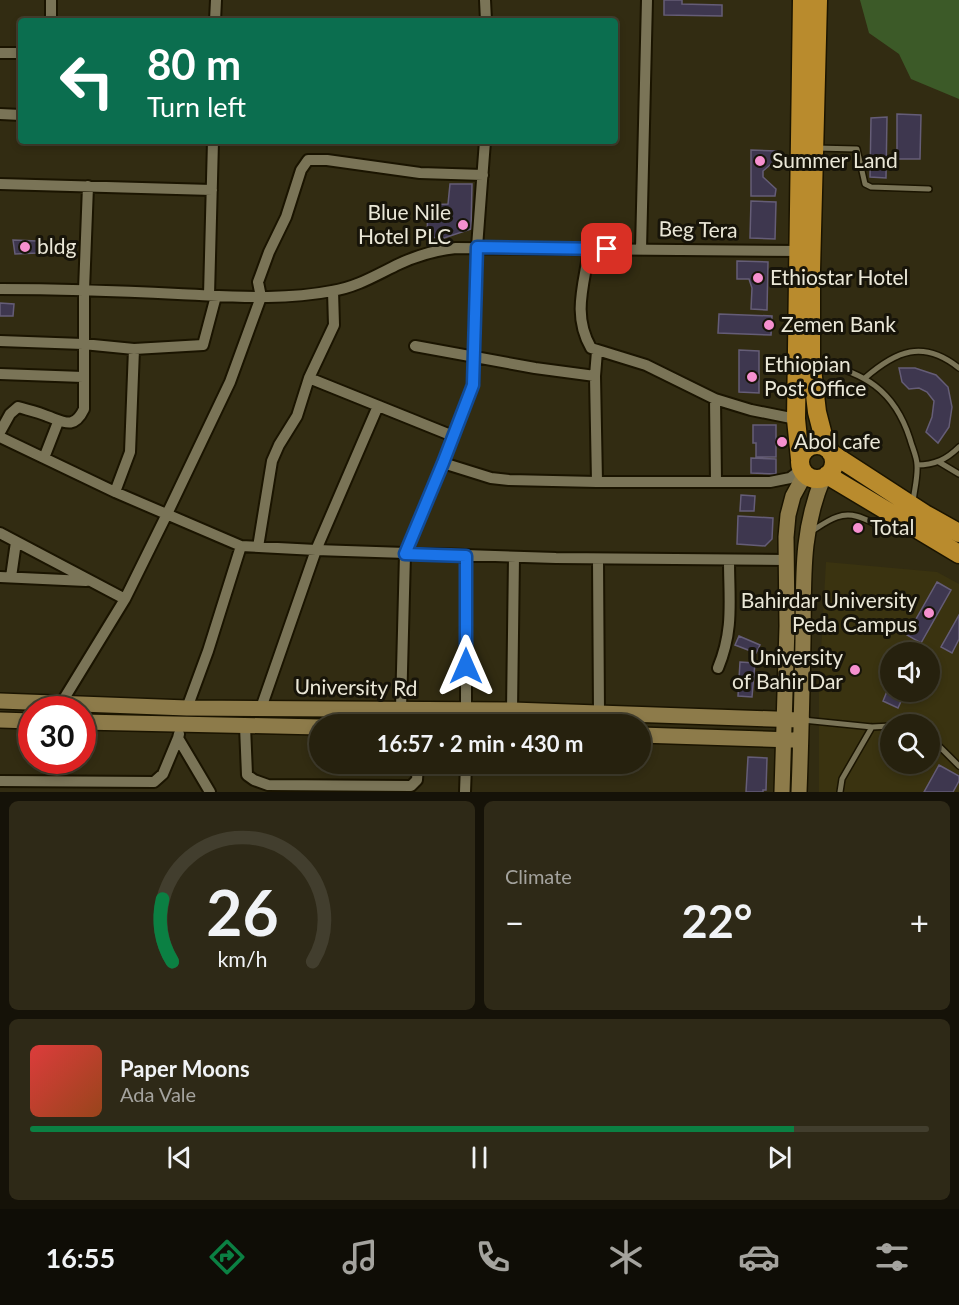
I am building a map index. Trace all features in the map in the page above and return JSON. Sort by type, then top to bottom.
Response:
[{"type":"highway","points":[[802,0],[805,251],[811,360],[817,412],[834,465],[825,477]]},
{"type":"highway","points":[[818,0],[815,148],[805,251],[796,419],[802,467],[813,478],[825,477],[959,554]]},
{"type":"highway","points":[[802,467],[807,448],[813,445],[829,450],[912,506],[959,533]]},
{"type":"street","points":[[51,0],[51,18]]},
{"type":"street","points":[[215,18],[216,0]]},
{"type":"street","points":[[485,0],[486,18]]},
{"type":"street","points":[[641,249],[647,0]]},
{"type":"street","points":[[0,53],[18,53]]},
{"type":"street","points":[[0,114],[18,115]]},
{"type":"street","points":[[0,342],[83,344],[134,349],[203,345],[212,295],[213,144]]},
{"type":"street","points":[[401,709],[405,554],[473,385],[477,247],[485,144]]},
{"type":"street","points":[[66,696],[125,599],[230,382],[261,297],[258,282],[286,217],[301,170],[308,160],[327,160],[420,173],[483,175]]},
{"type":"street","points":[[0,187],[88,186],[212,190]]},
{"type":"street","points":[[0,432],[10,414],[18,407],[58,422],[71,423],[80,418],[84,409],[83,344],[88,186]]},
{"type":"street","name":"Beg Tera","points":[[0,289],[261,297],[333,291],[367,281],[401,262],[456,248],[805,251]]},
{"type":"street","points":[[590,250],[580,306],[580,319],[591,348],[646,365],[715,399],[751,410],[796,419]]},
{"type":"street","points":[[258,547],[272,461],[297,416],[309,378],[334,325],[333,291]]},
{"type":"street","points":[[415,346],[535,368],[595,376]]},
{"type":"street","points":[[115,492],[130,452],[134,349]]},
{"type":"street","points":[[597,351],[595,376],[597,483]]},
{"type":"street","points":[[0,374],[83,377]]},
{"type":"street","points":[[309,378],[453,436]]},
{"type":"street","points":[[715,399],[716,482]]},
{"type":"street","points":[[261,708],[316,550],[378,406]]},
{"type":"street","points":[[44,458],[58,422]]},
{"type":"street","points":[[0,437],[115,492],[241,546],[405,554],[598,559],[786,560],[804,558]]},
{"type":"street","points":[[443,463],[491,478],[597,483],[780,481],[790,478],[802,467]]},
{"type":"street","points":[[782,792],[788,515],[802,467]]},
{"type":"street","points":[[799,792],[804,558],[806,535],[814,500],[825,477]]},
{"type":"street","points":[[0,533],[125,599]]},
{"type":"street","points":[[16,542],[6,577],[89,581]]},
{"type":"street","points":[[0,781],[154,782],[163,774],[208,651],[241,546]]},
{"type":"street","points":[[466,556],[466,714]]},
{"type":"street","points":[[512,710],[514,557]]},
{"type":"street","points":[[598,559],[599,713]]},
{"type":"street","points":[[718,668],[730,627],[729,560]]},
{"type":"street","name":"University Rd","points":[[0,701],[18,701]]},
{"type":"street","name":"University Rd","points":[[96,704],[187,708],[401,709],[437,714]]},
{"type":"street","name":"University Rd","points":[[489,714],[512,710],[802,720]]},
{"type":"street","points":[[0,720],[18,721]]},
{"type":"street","name":"University Rd","points":[[96,723],[180,731],[245,726],[309,727]]},
{"type":"street","points":[[245,726],[247,775],[268,785],[411,786],[417,780],[417,774]]},
{"type":"street","points":[[180,731],[210,792]]},
{"type":"street","points":[[651,735],[801,740]]},
{"type":"street","points":[[465,792],[466,774]]},
{"type":"lane","points":[[815,148],[857,149],[865,184],[871,187],[929,189]]},
{"type":"lane","points":[[865,378],[894,357],[909,351],[924,350],[945,357],[959,368]]},
{"type":"lane","points":[[811,360],[841,368],[865,378],[884,392],[897,409],[907,431],[917,465],[912,506]]},
{"type":"lane","points":[[917,465],[939,462],[948,458],[959,447]]},
{"type":"lane","points":[[939,462],[959,474]]},
{"type":"lane","points":[[806,535],[837,517],[850,515],[862,517],[894,532],[903,532],[913,527]]},
{"type":"lane","points":[[802,720],[880,727]]},
{"type":"lane","points":[[840,792],[842,779],[872,727]]},
{"type":"lane","points":[[940,747],[959,766]]},
{"type":"shaded area","name":"University of Bahir Dar","points":[[826,562],[937,572],[959,584],[959,792],[819,792],[819,687]]},
{"type":"green space","points":[[860,0],[959,0],[959,99],[911,79],[899,54],[869,33]]},
{"type":"building","points":[[664,0],[682,0],[682,4],[722,5],[722,16],[664,15]]},
{"type":"building","points":[[897,114],[921,115],[920,159],[897,159]]},
{"type":"building","points":[[887,117],[886,178],[870,177],[871,118]]},
{"type":"building","points":[[751,150],[777,151],[777,159],[763,171],[763,177],[776,189],[775,196],[751,196]]},
{"type":"building","points":[[450,184],[472,184],[471,229],[444,238],[427,237],[428,205],[448,204]]},
{"type":"building","points":[[751,201],[776,202],[775,239],[750,238]]},
{"type":"building","name":"bldg","points":[[13,240],[37,241],[37,253],[15,254]]},
{"type":"building","points":[[737,261],[768,262],[767,310],[751,309],[752,288],[749,279],[737,279]]},
{"type":"building","points":[[0,303],[14,304],[13,316],[0,316]]},
{"type":"building","points":[[719,314],[772,316],[771,335],[718,333]]},
{"type":"building","points":[[739,350],[759,351],[759,393],[739,392]]},
{"type":"building","points":[[899,368],[915,368],[936,375],[948,387],[952,407],[949,427],[938,443],[926,432],[932,417],[934,401],[927,392],[919,388],[909,389],[902,382]]},
{"type":"building","points":[[753,425],[776,425],[776,457],[756,457]]},
{"type":"building","points":[[751,458],[776,459],[776,474],[751,473]]},
{"type":"building","points":[[741,495],[755,496],[754,511],[740,511]]},
{"type":"building","points":[[738,516],[773,518],[772,539],[765,546],[737,544]]},
{"type":"building","name":"Bahirdar University Peda Campus","points":[[937,582],[951,590],[922,642],[907,635]]},
{"type":"building","points":[[959,615],[959,639],[952,653],[941,647]]},
{"type":"building","points":[[739,636],[760,645],[756,653],[735,645]]},
{"type":"building","points":[[740,662],[755,663],[752,697],[738,696]]},
{"type":"building","points":[[885,702],[901,702],[898,708]]},
{"type":"building","points":[[748,757],[767,758],[766,790],[763,792],[746,792]]},
{"type":"building","points":[[940,766],[959,776],[953,792],[924,792],[934,774],[940,774]]},
{"type":"place","name":"Summer Land","points":[[760,161]]},
{"type":"place","name":"Blue Nile Hotel PLC","points":[[463,225]]},
{"type":"place","name":"bldg","points":[[25,247]]},
{"type":"place","name":"Ethiostar Hotel","points":[[758,278]]},
{"type":"place","name":"Zemen Bank","points":[[769,325]]},
{"type":"place","name":"Ethiopian Post Office","points":[[752,377]]},
{"type":"place","name":"Abol cafe","points":[[782,442]]},
{"type":"place","name":"Total","points":[[858,528]]},
{"type":"place","name":"Bahirdar University Peda Campus","points":[[929,613]]},
{"type":"place","name":"University of Bahir Dar","points":[[855,670]]},
{"type":"route","points":[[466,666],[466,556],[405,554],[473,385],[477,247],[607,249]]}]
